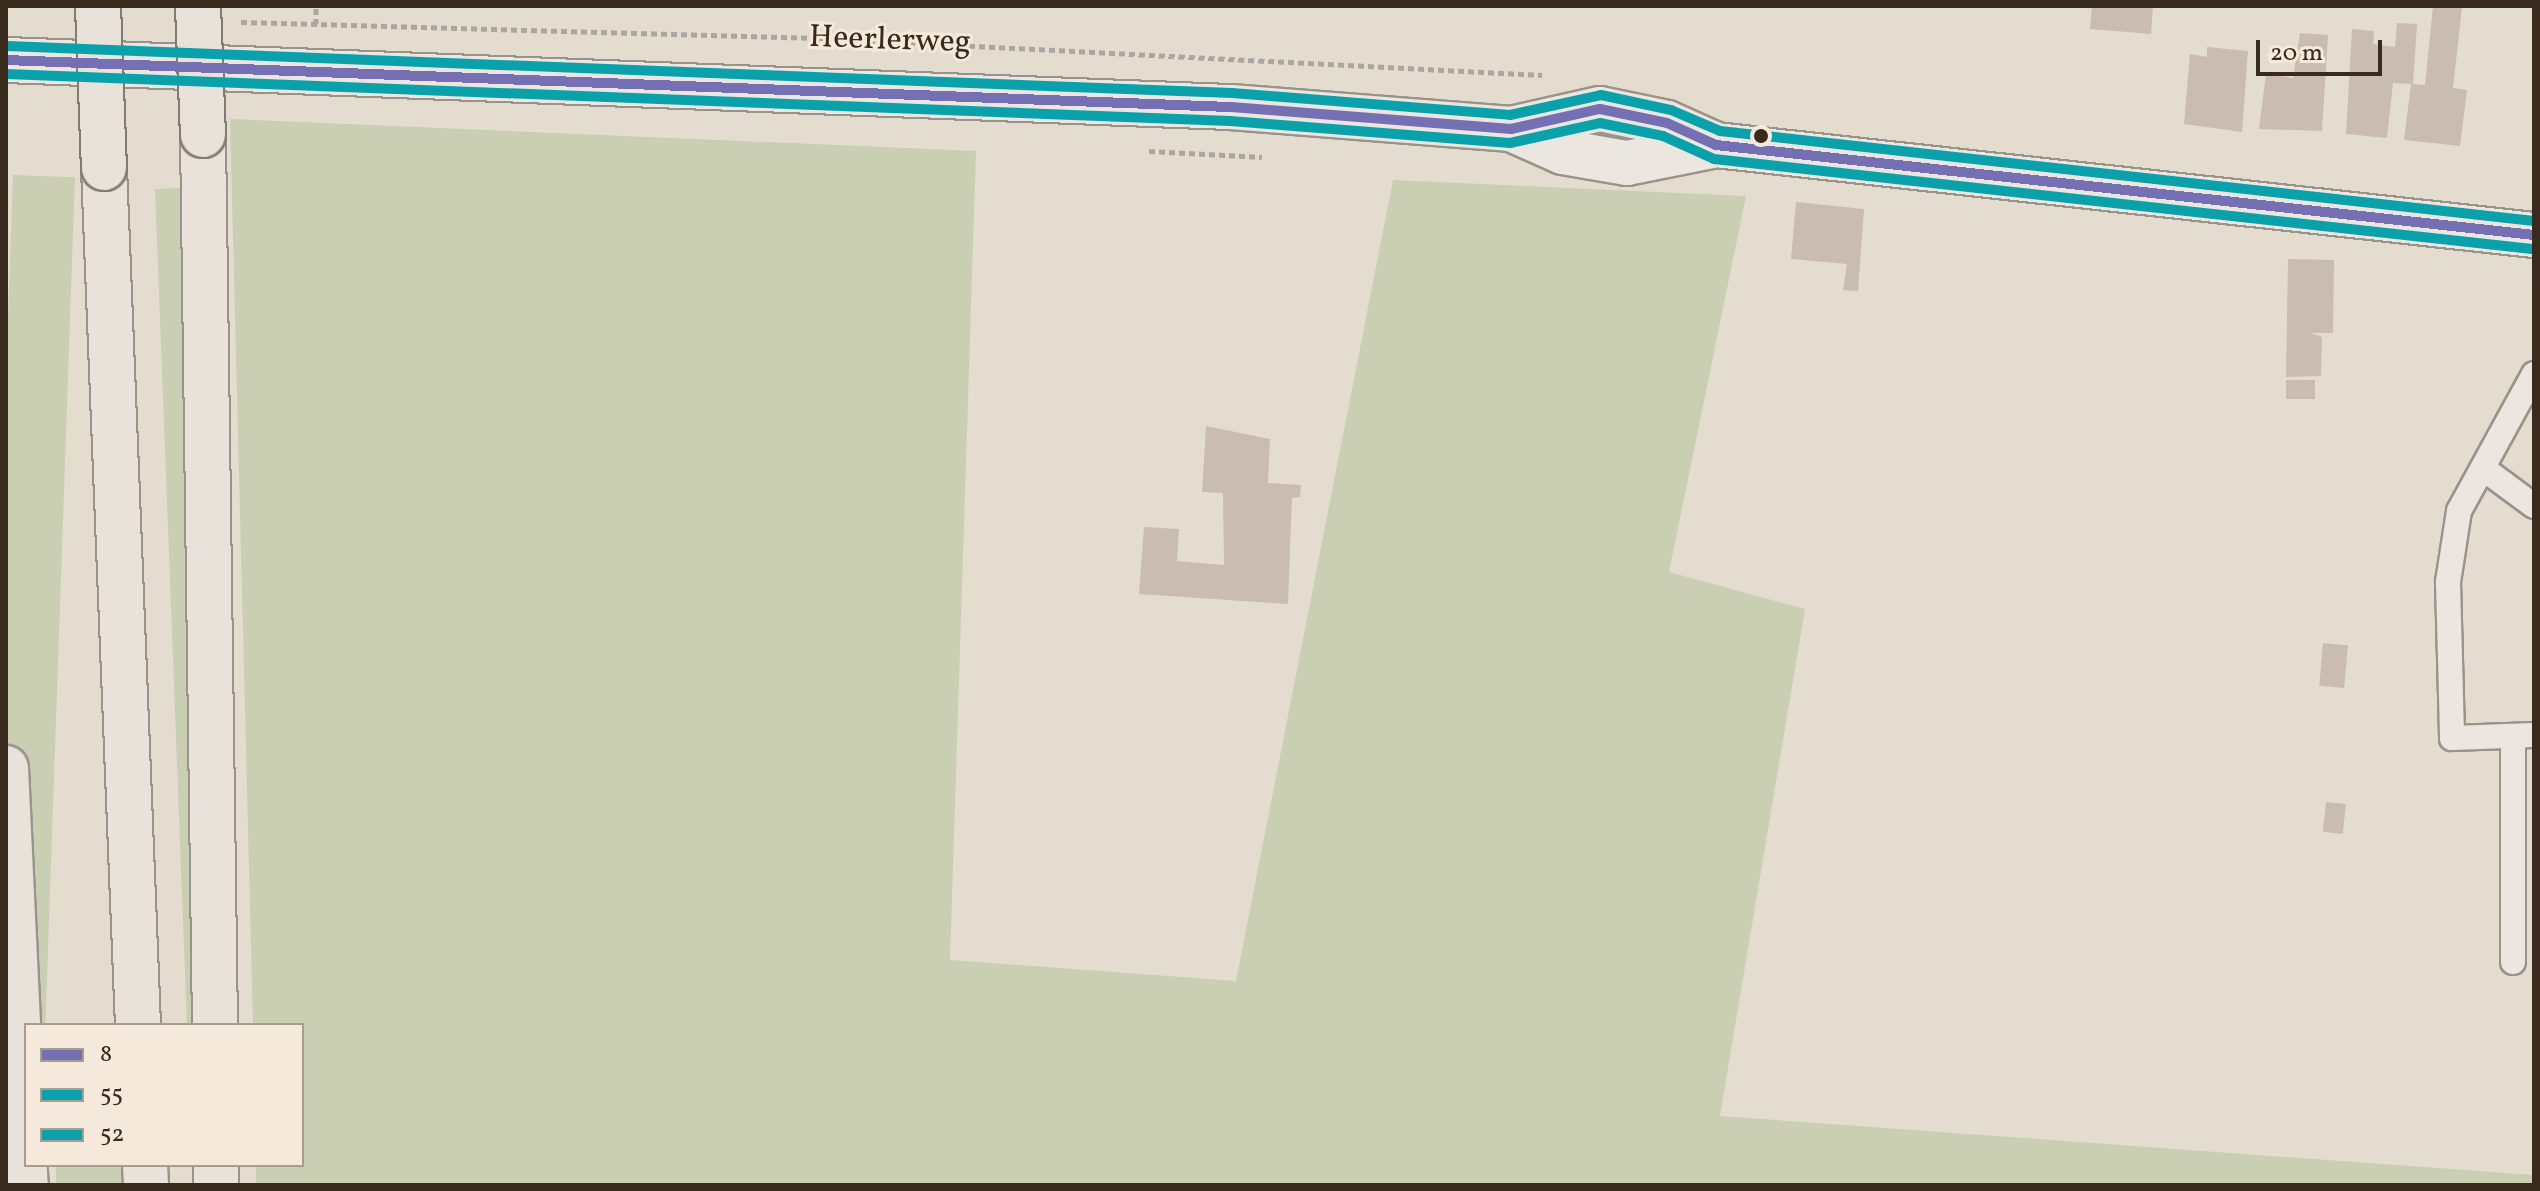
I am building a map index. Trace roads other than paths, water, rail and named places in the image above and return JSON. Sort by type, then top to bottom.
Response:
[{"type":"highway","points":[[98,6],[138,1023]]},
{"type":"highway","points":[[198,6],[203,135],[215,1023]]},
{"type":"highway","points":[[6,768],[24,1143]]},
{"type":"street","name":"Heerlerweg","points":[[6,60],[312,69],[1231,107],[1511,129],[1563,152],[1616,162],[1716,145],[2534,235]]},
{"type":"lane","points":[[2513,962],[2523,736],[2452,738],[2448,564],[2459,511],[2534,374]]},
{"type":"lane","points":[[2484,469],[2534,506]]}]
